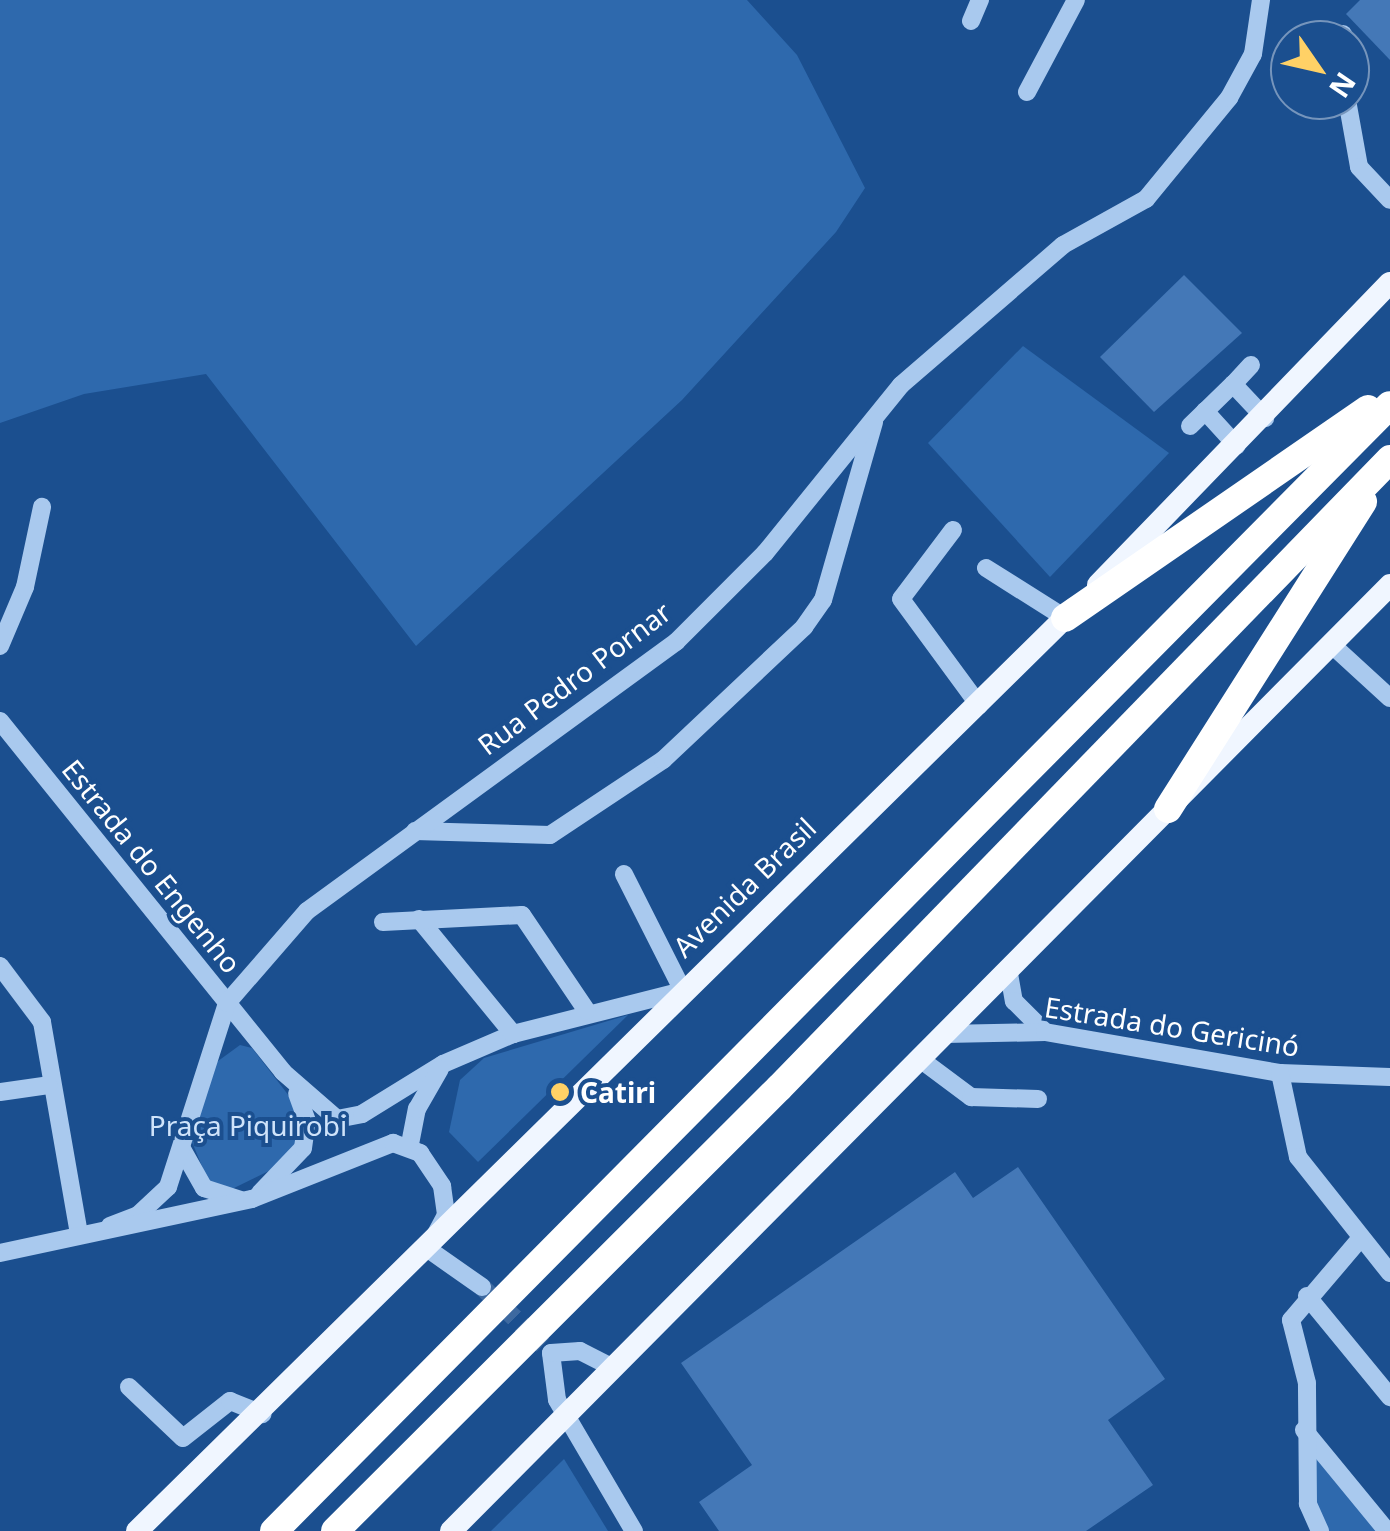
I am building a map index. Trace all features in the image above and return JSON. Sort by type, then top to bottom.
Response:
[{"type":"highway","points":[[1065,618],[1390,394]]},
{"type":"highway","points":[[274,1531],[1390,405]]},
{"type":"highway","points":[[1168,809],[1390,459]]},
{"type":"highway","points":[[334,1531],[779,1088],[1390,459]]},
{"type":"main road","name":"Avenida Brasil","points":[[137,1531],[262,1414],[683,992],[979,705],[1266,418],[1390,283]]},
{"type":"main road","points":[[451,1531],[1390,585]]},
{"type":"street","points":[[971,21],[980,0]]},
{"type":"street","points":[[1027,92],[1076,0]]},
{"type":"street","name":"Rua Pedro Pornar","points":[[226,1004],[338,882],[676,642],[766,553],[901,386],[1064,245],[1146,199],[1192,152],[1253,54],[1261,0]]},
{"type":"street","points":[[1351,120],[1359,167],[1388,196]]},
{"type":"street","points":[[1190,426],[1251,365]]},
{"type":"street","points":[[1233,384],[1266,418]]},
{"type":"street","points":[[1206,411],[1237,446]]},
{"type":"street","points":[[415,831],[550,835],[663,760],[804,627],[823,600],[874,422]]},
{"type":"street","points":[[0,646],[25,587],[42,507]]},
{"type":"street","points":[[953,530],[900,599],[979,705]]},
{"type":"street","points":[[986,568],[1065,618]]},
{"type":"street","points":[[1331,644],[1390,698]]},
{"type":"street","name":"Estrada do Engenho","points":[[0,721],[261,1045]]},
{"type":"street","points":[[283,1072],[337,1119],[362,1114],[443,1064],[512,1034],[586,1010],[683,992],[624,874]]},
{"type":"street","points":[[383,922],[522,915],[586,1010]]},
{"type":"street","points":[[418,919],[512,1034]]},
{"type":"street","points":[[0,966],[42,1022],[50,1085],[80,1233]]},
{"type":"street","points":[[1008,968],[1014,1001],[1045,1032]]},
{"type":"street","points":[[110,1226],[157,1199],[182,1148],[226,1004]]},
{"type":"street","name":"Estrada do Gericinó","points":[[945,1034],[1045,1032],[1280,1073],[1390,1078]]},
{"type":"street","points":[[212,1052],[238,1036],[261,1045],[304,1106],[307,1135],[286,1170],[246,1200]]},
{"type":"street","points":[[920,1059],[970,1097],[1038,1099]]},
{"type":"street","points":[[443,1064],[417,1109],[410,1144],[447,1200],[428,1249],[482,1287]]},
{"type":"street","points":[[1280,1073],[1298,1157],[1390,1273]]},
{"type":"street","points":[[0,1092],[50,1085]]},
{"type":"street","points":[[0,1253],[110,1226],[139,1227],[246,1200],[393,1143],[410,1144]]},
{"type":"street","points":[[182,1148],[204,1188],[246,1200]]},
{"type":"street","points":[[1320,1531],[1308,1504],[1306,1383],[1292,1320],[1307,1296],[1360,1239]]},
{"type":"street","points":[[1307,1296],[1390,1398]]},
{"type":"street","points":[[614,1368],[580,1351],[547,1349],[550,1379],[566,1416],[634,1531]]},
{"type":"street","points":[[130,1387],[184,1438],[230,1401],[262,1414]]},
{"type":"street","points":[[1304,1430],[1387,1531]]},
{"type":"green space","points":[[0,0],[747,0],[797,55],[865,188],[836,232],[682,400],[416,646],[206,374],[84,394],[0,423]]},
{"type":"green space","points":[[1023,346],[1169,453],[1050,577],[928,443]]},
{"type":"green space","points":[[628,1015],[478,1162],[449,1132],[460,1080],[484,1058]]},
{"type":"green space","name":"Praça Piquirobi","points":[[240,1045],[252,1048],[296,1105],[302,1135],[281,1165],[232,1189],[208,1181],[192,1142],[214,1064]]},
{"type":"green space","points":[[1304,1430],[1387,1531],[1320,1531]]},
{"type":"green space","points":[[564,1459],[608,1531],[491,1531]]},
{"type":"building","points":[[1360,0],[1390,0],[1390,60],[1370,39],[1370,20],[1352,20],[1346,14]]},
{"type":"building","points":[[1184,275],[1242,333],[1154,412],[1100,357]]},
{"type":"building","points":[[1018,1167],[1165,1379],[1108,1420],[1153,1485],[1086,1531],[719,1531],[699,1502],[752,1465],[681,1363],[955,1172],[973,1198]]},
{"type":"tunnel","points":[[482,1287],[543,1345]]},
{"type":"place","name":"Catiri","points":[[560,1092]]}]
